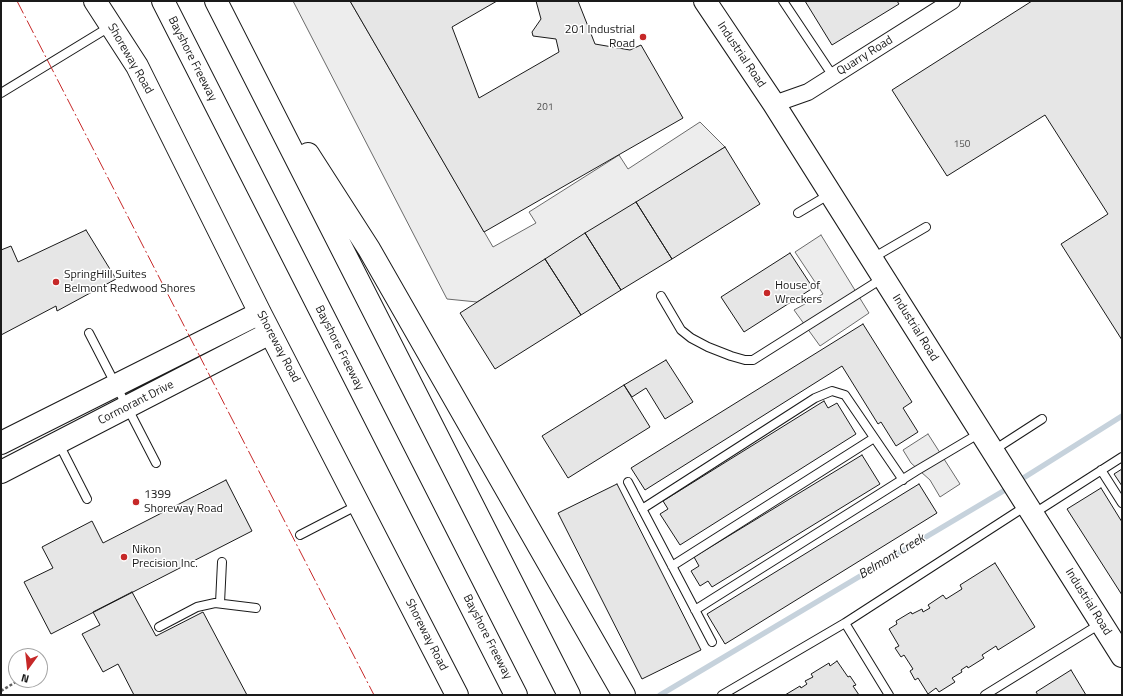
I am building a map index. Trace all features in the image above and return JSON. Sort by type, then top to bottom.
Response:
[{"type":"main road","name":"Shoreway Road","points":[[95,1],[112,25],[136,66],[270,333],[457,695]]},
{"type":"main road","name":"Bayshore Freeway","points":[[163,1],[516,695]]},
{"type":"main road","points":[[216,1],[569,695]]},
{"type":"main road","name":"Industrial Road","points":[[705,1],[774,104],[1122,656]]},
{"type":"main road","points":[[239,45],[369,249],[624,695]]},
{"type":"main road","name":"Cormorant Drive","points":[[1,443],[260,313]]},
{"type":"main road","name":"Cormorant Drive","points":[[1,472],[270,333]]},
{"type":"street","name":"Quarry Road","points":[[774,104],[808,92],[952,1]]},
{"type":"lane","points":[[783,1],[833,76]]},
{"type":"lane","points":[[1,93],[112,25]]},
{"type":"lane","points":[[798,213],[830,194]]},
{"type":"lane","points":[[871,259],[926,227]]},
{"type":"lane","points":[[661,296],[681,330],[691,338],[708,347],[731,356],[745,360],[753,360],[883,278]]},
{"type":"lane","points":[[89,333],[156,463]]},
{"type":"lane","points":[[642,509],[815,398],[832,391],[844,395],[903,480]]},
{"type":"lane","points":[[695,610],[903,480],[990,447],[1042,418]]},
{"type":"lane","points":[[672,566],[874,438]]},
{"type":"lane","points":[[58,443],[86,498]]},
{"type":"lane","points":[[722,695],[845,623],[1027,506],[1101,470],[1122,457]]},
{"type":"lane","points":[[1101,470],[1122,503]]},
{"type":"lane","points":[[628,482],[712,642]]},
{"type":"lane","points":[[300,535],[359,504]]},
{"type":"lane","points":[[220,603],[222,562]]},
{"type":"lane","points":[[159,627],[198,607],[220,603],[256,608]]},
{"type":"lane","points":[[845,623],[889,695]]},
{"type":"lane","points":[[985,695],[1101,623]]},
{"type":"shaded area","points":[[293,1],[350,1],[493,247],[536,223],[529,212],[619,155],[628,169],[700,122],[725,147],[477,302],[447,299]]},
{"type":"shaded area","points":[[821,235],[869,313],[820,346],[794,310],[823,294],[795,252]]},
{"type":"shaded area","points":[[928,434],[960,484],[940,497],[930,480],[911,463],[903,450]]},
{"type":"building","points":[[350,1],[497,1],[452,27],[479,98],[559,52],[556,39],[533,36],[532,32],[541,19],[536,1],[578,1],[595,44],[630,50],[641,45],[683,118],[484,232]]},
{"type":"building","points":[[805,1],[897,1],[899,4],[832,45]]},
{"type":"building","points":[[1032,1],[1122,1],[1122,340],[1061,244],[1108,214],[1045,115],[947,176],[892,90]]},
{"type":"building","points":[[725,147],[760,204],[672,259],[636,202]]},
{"type":"building","points":[[636,202],[672,259],[621,290],[585,233]]},
{"type":"building","name":"SpringHill Suites Belmont Redwood Shores","points":[[86,230],[116,279],[57,311],[56,306],[1,335],[1,250],[11,246],[18,262]]},
{"type":"building","points":[[585,233],[621,290],[581,315],[545,259]]},
{"type":"building","name":"House of Wreckers","points":[[790,253],[813,288],[744,332],[721,297]]},
{"type":"building","points":[[545,259],[581,315],[495,369],[460,313]]},
{"type":"building","points":[[863,324],[912,402],[903,408],[918,432],[896,446],[881,422],[878,424],[842,366],[645,490],[631,468]]},
{"type":"building","points":[[666,360],[693,402],[665,419],[646,388],[632,397],[624,385]]},
{"type":"building","points":[[624,385],[650,427],[568,478],[542,436]]},
{"type":"building","points":[[824,401],[828,408],[837,403],[856,434],[680,545],[660,514],[668,509],[663,501]]},
{"type":"building","points":[[862,455],[880,484],[712,587],[708,581],[700,586],[691,571],[699,566],[694,557]]},
{"type":"building","points":[[1122,469],[1122,486],[1114,474]]},
{"type":"building","name":"Nikon Precision Inc.","points":[[226,480],[252,531],[51,634],[24,582],[53,568],[42,547],[92,521],[103,543]]},
{"type":"building","points":[[617,484],[701,650],[642,679],[558,513]]},
{"type":"building","points":[[919,484],[937,513],[725,644],[707,614]]},
{"type":"building","points":[[1101,488],[1122,522],[1122,595],[1067,509]]},
{"type":"building","points":[[995,563],[1035,627],[998,650],[996,646],[982,655],[984,658],[968,668],[967,666],[961,670],[962,672],[952,678],[955,682],[939,692],[936,688],[928,694],[918,678],[915,680],[910,671],[913,669],[904,655],[901,657],[895,648],[899,646],[889,629],[897,624],[896,621],[911,612],[912,614],[922,609],[923,612],[930,608],[928,605],[943,595],[946,599],[962,589],[960,585]]},
{"type":"building","points":[[132,592],[156,636],[203,612],[247,695],[134,695],[118,664],[103,672],[82,634],[100,625],[93,612]]},
{"type":"building","points":[[837,661],[848,677],[850,676],[856,685],[853,686],[859,695],[785,695],[800,686],[801,688],[807,684],[805,681],[813,677],[811,674],[829,663],[830,666]]},
{"type":"building","points":[[1071,670],[1086,695],[1038,695],[1036,692]]},
{"type":"waterway","name":"Belmont Creek","points":[[1017,482],[1122,416]]},
{"type":"waterway","name":"Belmont Creek","points":[[660,695],[1010,487]]},
{"type":"power","points":[[17,1],[374,695]]},
{"type":"place","name":"201 Industrial Road","points":[[643,37]]},
{"type":"place","name":"SpringHill Suites Belmont Redwood Shores","points":[[56,282]]},
{"type":"place","name":"House of Wreckers","points":[[767,293]]},
{"type":"place","name":"1399 Shoreway Road","points":[[136,502]]},
{"type":"place","name":"Nikon Precision Inc.","points":[[124,557]]}]
